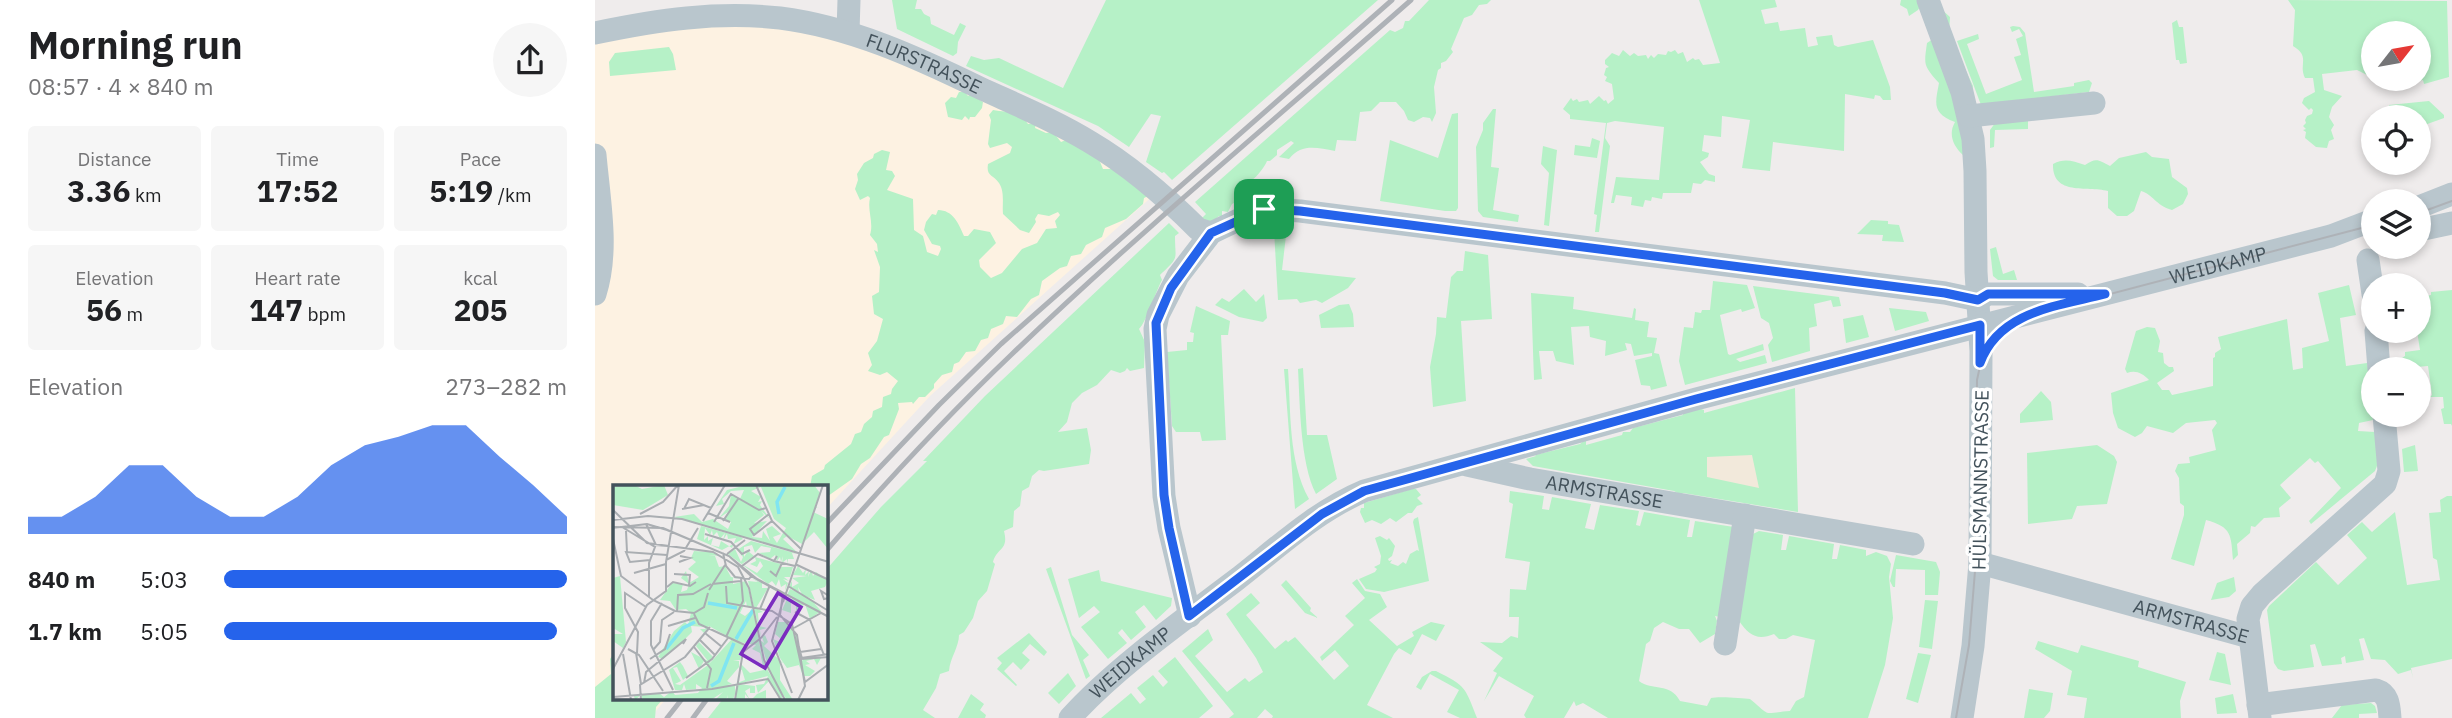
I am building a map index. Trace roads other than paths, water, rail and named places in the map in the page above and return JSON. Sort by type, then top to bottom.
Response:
[{"type":"street","points":[[848,32],[849,0]]},
{"type":"street","name":"HÜLSMANNSTRASSE","points":[[1928,0],[1951,57],[1969,116],[1975,171],[1980,325],[1980,563],[1973,646],[1962,718]]},
{"type":"street","name":"FLURSTRASSE","points":[[595,33],[674,18],[724,15],[779,18],[848,32],[920,59],[1087,139],[1129,169],[1198,229],[1211,233]]},
{"type":"street","points":[[1969,116],[2094,103]]},
{"type":"street","points":[[595,155],[603,254],[595,294]]},
{"type":"street","points":[[2431,202],[2452,194]]},
{"type":"street","points":[[1189,616],[1164,495],[1155,329],[1158,315],[1171,288],[1211,233],[1257,211],[1286,209],[1945,293],[1978,300],[1986,311],[2021,316]]},
{"type":"street","points":[[2431,227],[2452,223]]},
{"type":"street","name":"WEIDKAMP","points":[[1070,718],[1106,684],[1189,616],[1312,521],[1344,500],[1372,488],[1696,399],[2331,236],[2361,225]]},
{"type":"street","name":"WEIDKAMP","points":[[2331,236],[2361,236]]},
{"type":"street","points":[[2368,260],[2370,273]]},
{"type":"street","name":"WEIDKAMP","points":[[1978,300],[1988,294],[2105,294]]},
{"type":"street","name":"WEIDKAMP","points":[[1980,363],[2000,332],[2021,316]]},
{"type":"street","name":"ARMSTRASSE","points":[[1980,563],[2249,637],[2249,614],[2255,601],[2388,478],[2385,427]]},
{"type":"street","name":"ARMSTRASSE","points":[[1464,464],[1530,480],[1913,544]]},
{"type":"street","points":[[1725,644],[1745,515]]},
{"type":"street","points":[[2249,637],[2259,712],[2376,690],[2382,692],[2386,698],[2390,718]]},
{"type":"tram line","points":[[2431,209],[2452,201]]},
{"type":"tram line","points":[[1956,718],[1969,645],[1975,571],[1977,380],[1987,349],[1999,333],[2026,316],[2361,228]]},
{"type":"railway","points":[[828,522],[1001,344],[1392,0]]},
{"type":"railway","points":[[828,549],[939,426],[1059,309],[1411,0]]},
{"type":"railway","points":[[667,718],[681,700]]},
{"type":"railway","points":[[693,718],[706,700]]}]
